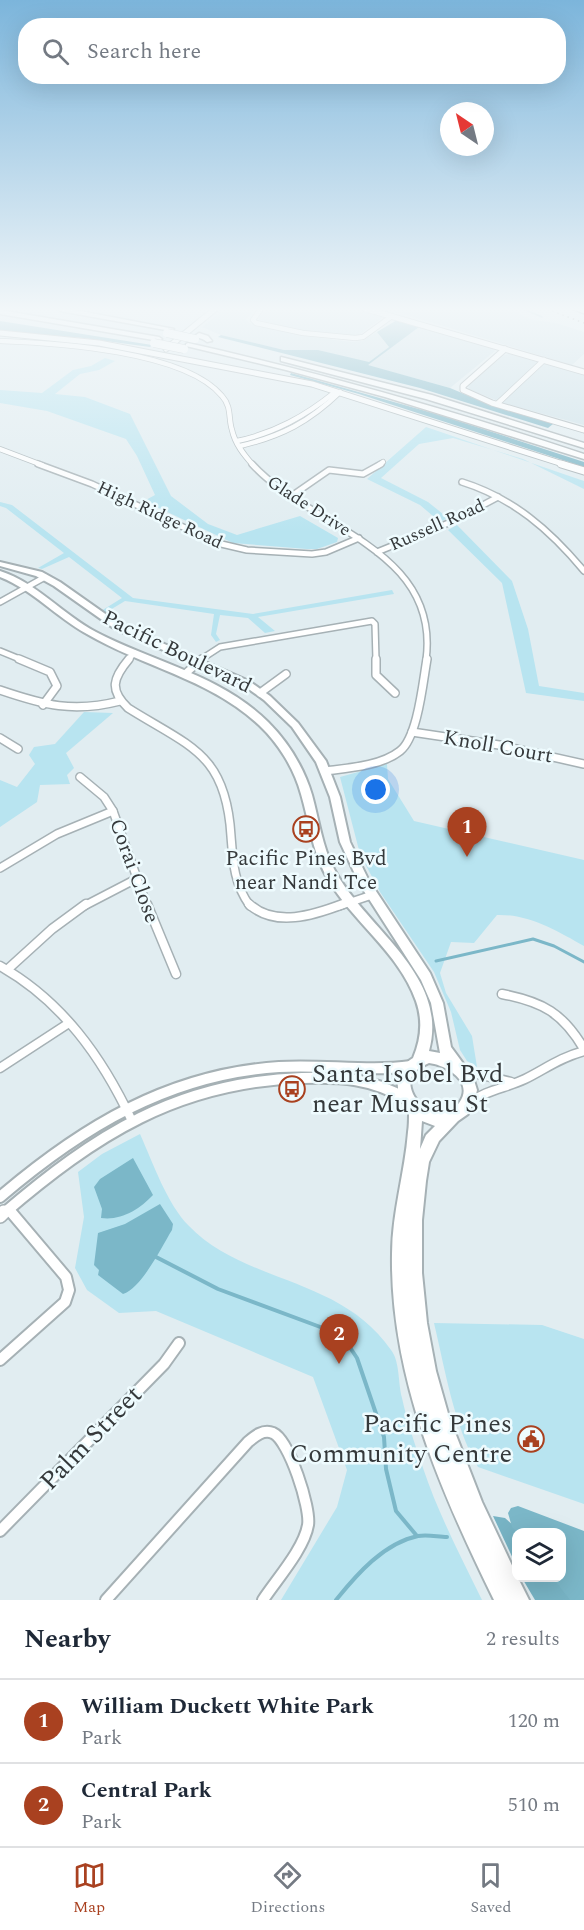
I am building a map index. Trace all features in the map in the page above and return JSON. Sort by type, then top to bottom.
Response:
[{"type":"highway","points":[[346,384],[584,457]]},
{"type":"highway","points":[[381,384],[584,446]]},
{"type":"main road","name":"Pacific Boulevard","points":[[0,564],[45,577],[118,627],[246,683],[295,725],[315,752],[325,771],[335,797],[350,856],[372,895],[426,976],[437,1003],[445,1049],[459,1068]]},
{"type":"main road","points":[[0,574],[28,586],[76,624],[102,639],[217,689],[251,712],[286,751],[297,770],[306,792],[322,855],[349,902],[405,968],[418,991],[427,1014],[428,1031],[415,1063],[404,1082],[417,1129],[401,1222],[399,1256],[402,1308],[412,1369],[423,1414],[444,1474],[504,1600]]},
{"type":"main road","points":[[415,1063],[438,1057],[459,1068],[466,1077],[469,1092],[459,1112],[429,1143],[422,1166],[416,1198],[413,1249],[416,1296],[424,1355],[432,1390],[452,1453],[520,1600]]},
{"type":"main road","points":[[411,1104],[433,1119],[459,1112]]},
{"type":"street","name":"Glade Drive","points":[[208,384],[223,396],[230,411],[231,428],[246,457],[266,478],[290,497],[359,538],[377,552],[402,578],[424,617],[428,638],[424,670],[412,732],[404,748],[393,756],[325,771]]},
{"type":"street","points":[[306,384],[584,471]]},
{"type":"street","points":[[466,384],[463,390],[497,404],[584,430]]},
{"type":"street","points":[[497,404],[519,384]]},
{"type":"street","points":[[238,443],[289,426],[338,392]]},
{"type":"street","points":[[238,443],[276,437],[296,429],[329,405],[338,392]]},
{"type":"street","points":[[289,426],[296,429]]},
{"type":"street","name":"High Ridge Road","points":[[0,449],[92,484],[217,543],[236,548],[321,553],[359,538]]},
{"type":"street","points":[[290,497],[329,470],[362,475],[371,472],[383,462]]},
{"type":"street","points":[[462,482],[498,497],[538,523],[568,551],[584,571]]},
{"type":"street","name":"Russell Road","points":[[377,552],[451,522],[498,497]]},
{"type":"street","points":[[0,602],[45,577]]},
{"type":"street","points":[[185,674],[220,647],[372,621],[375,624],[376,675],[395,693]]},
{"type":"street","points":[[0,651],[50,672],[57,686],[43,705]]},
{"type":"street","points":[[134,653],[116,677],[115,686],[120,701],[136,715],[169,730],[188,743],[213,770],[227,801],[236,887],[251,906],[266,914],[288,918],[315,913],[372,895]]},
{"type":"street","points":[[260,693],[286,674]]},
{"type":"street","points":[[0,690],[62,709],[120,701]]},
{"type":"street","name":"Knoll Court","points":[[412,732],[499,745],[584,764]]},
{"type":"street","points":[[0,738],[18,748]]},
{"type":"street","name":"Corai Close","points":[[80,777],[104,797],[113,812],[136,879],[176,974]]},
{"type":"street","points":[[0,868],[68,828],[113,812]]},
{"type":"street","points":[[132,1121],[98,1054],[28,981],[4,968],[77,908],[114,887],[136,879]]},
{"type":"street","points":[[459,1112],[479,1095],[524,1079],[564,1056],[584,1050],[574,1029],[562,1016],[548,1007],[523,998],[502,994]]},
{"type":"street","points":[[0,1068],[69,1023]]},
{"type":"street","points":[[0,1197],[61,1147],[149,1099],[177,1089],[239,1072],[308,1066],[393,1070],[415,1063]]},
{"type":"street","points":[[459,1068],[513,1082]]},
{"type":"street","points":[[0,1360],[65,1302],[69,1290],[66,1277],[4,1213],[83,1149],[132,1121],[206,1092],[247,1083],[288,1078],[366,1081],[381,1085],[411,1104]]},
{"type":"street","name":"Palm Street","points":[[0,1531],[164,1364],[178,1343]]},
{"type":"street","points":[[106,1600],[248,1442],[260,1433],[268,1432],[275,1433],[284,1445],[309,1514],[307,1532],[263,1600]]},
{"type":"shaded area","points":[[55,384],[68,384],[55,394],[85,397],[130,414],[171,496],[208,524],[237,535],[300,516],[338,538],[337,542],[317,549],[233,543],[144,501],[155,495],[137,456],[126,439],[47,411],[0,403],[0,390],[42,393]]},
{"type":"shaded area","points":[[321,384],[329,384],[440,415],[584,462],[584,467]]},
{"type":"shaded area","points":[[403,384],[435,384],[493,406],[553,424],[548,428]]},
{"type":"shaded area","points":[[434,384],[455,384],[450,388]]},
{"type":"shaded area","points":[[471,384],[584,384],[584,425],[503,403],[469,389],[468,386]]},
{"type":"shaded area","points":[[426,427],[496,451],[453,438],[419,444],[381,478],[428,502],[448,518],[440,522],[420,505],[367,479]]},
{"type":"shaded area","points":[[496,451],[523,459],[530,463]]},
{"type":"shaded area","points":[[530,463],[584,481],[584,489]]},
{"type":"shaded area","points":[[0,502],[12,505],[133,598],[253,614],[392,590],[394,594],[258,617],[275,631],[265,633],[248,618],[220,615],[216,634],[220,640],[216,642],[211,635],[214,614],[125,601],[105,613],[101,611],[122,598],[69,557],[42,569],[38,568],[64,553],[6,508],[0,506]]},
{"type":"shaded area","points":[[457,525],[512,581],[528,629],[539,686],[584,693],[584,701],[526,693],[502,583],[448,530]]},
{"type":"shaded area","points":[[84,712],[113,713],[66,753],[74,768],[67,775],[70,784],[40,785],[37,802],[0,827],[0,780],[17,787],[35,764],[29,755],[34,747],[55,744]]},
{"type":"shaded area","points":[[387,764],[388,779],[414,821],[584,860],[584,946],[553,929],[531,920],[509,915],[497,915],[474,943],[451,942],[440,973],[446,993],[472,1036],[477,1067],[467,1061],[460,1050],[451,1012],[434,972],[380,892],[360,854],[340,777]]},
{"type":"shaded area","points":[[140,1134],[167,1195],[189,1226],[212,1245],[237,1259],[346,1308],[370,1326],[391,1350],[396,1360],[409,1424],[429,1485],[450,1535],[482,1600],[281,1600],[337,1507],[347,1470],[313,1377],[156,1311],[119,1313],[87,1290],[75,1268],[84,1217],[78,1172],[102,1154]]},
{"type":"shaded area","points":[[133,1158],[153,1195],[130,1213],[116,1218],[101,1218],[102,1209],[94,1187],[100,1179]]},
{"type":"shaded area","points":[[160,1204],[173,1224],[172,1230],[144,1275],[137,1284],[123,1294],[98,1275],[99,1270],[94,1265],[98,1233],[125,1224]]},
{"type":"shaded area","points":[[434,1323],[542,1325],[584,1339],[584,1504],[478,1467],[456,1416]]},
{"type":"shaded area","points":[[518,1506],[584,1531],[584,1600],[570,1600],[556,1582],[566,1582],[566,1528],[513,1528],[508,1513],[511,1508]]},
{"type":"shaded area","points":[[493,1516],[505,1518],[516,1528],[512,1528],[512,1556]]},
{"type":"shaded area","points":[[524,1582],[560,1582],[573,1600],[535,1600]]},
{"type":"waterway","points":[[436,961],[533,939],[554,946],[584,962]]},
{"type":"waterway","points":[[156,1257],[218,1289],[323,1328],[345,1340],[357,1358],[384,1437],[386,1469],[396,1511],[417,1536]]},
{"type":"waterway","points":[[336,1600],[362,1570],[394,1545],[418,1536],[447,1537]]},
{"type":"place","name":"Pacific Pines Bvd near Nandi Tce","points":[[306,829]]},
{"type":"place","name":"William Duckett White Park","points":[[467,857]]},
{"type":"place","name":"Santa Isobel Bvd near Mussau St","points":[[292,1089]]},
{"type":"place","name":"Central Park","points":[[339,1364]]},
{"type":"place","name":"Pacific Pines Community Centre","points":[[531,1439]]}]
